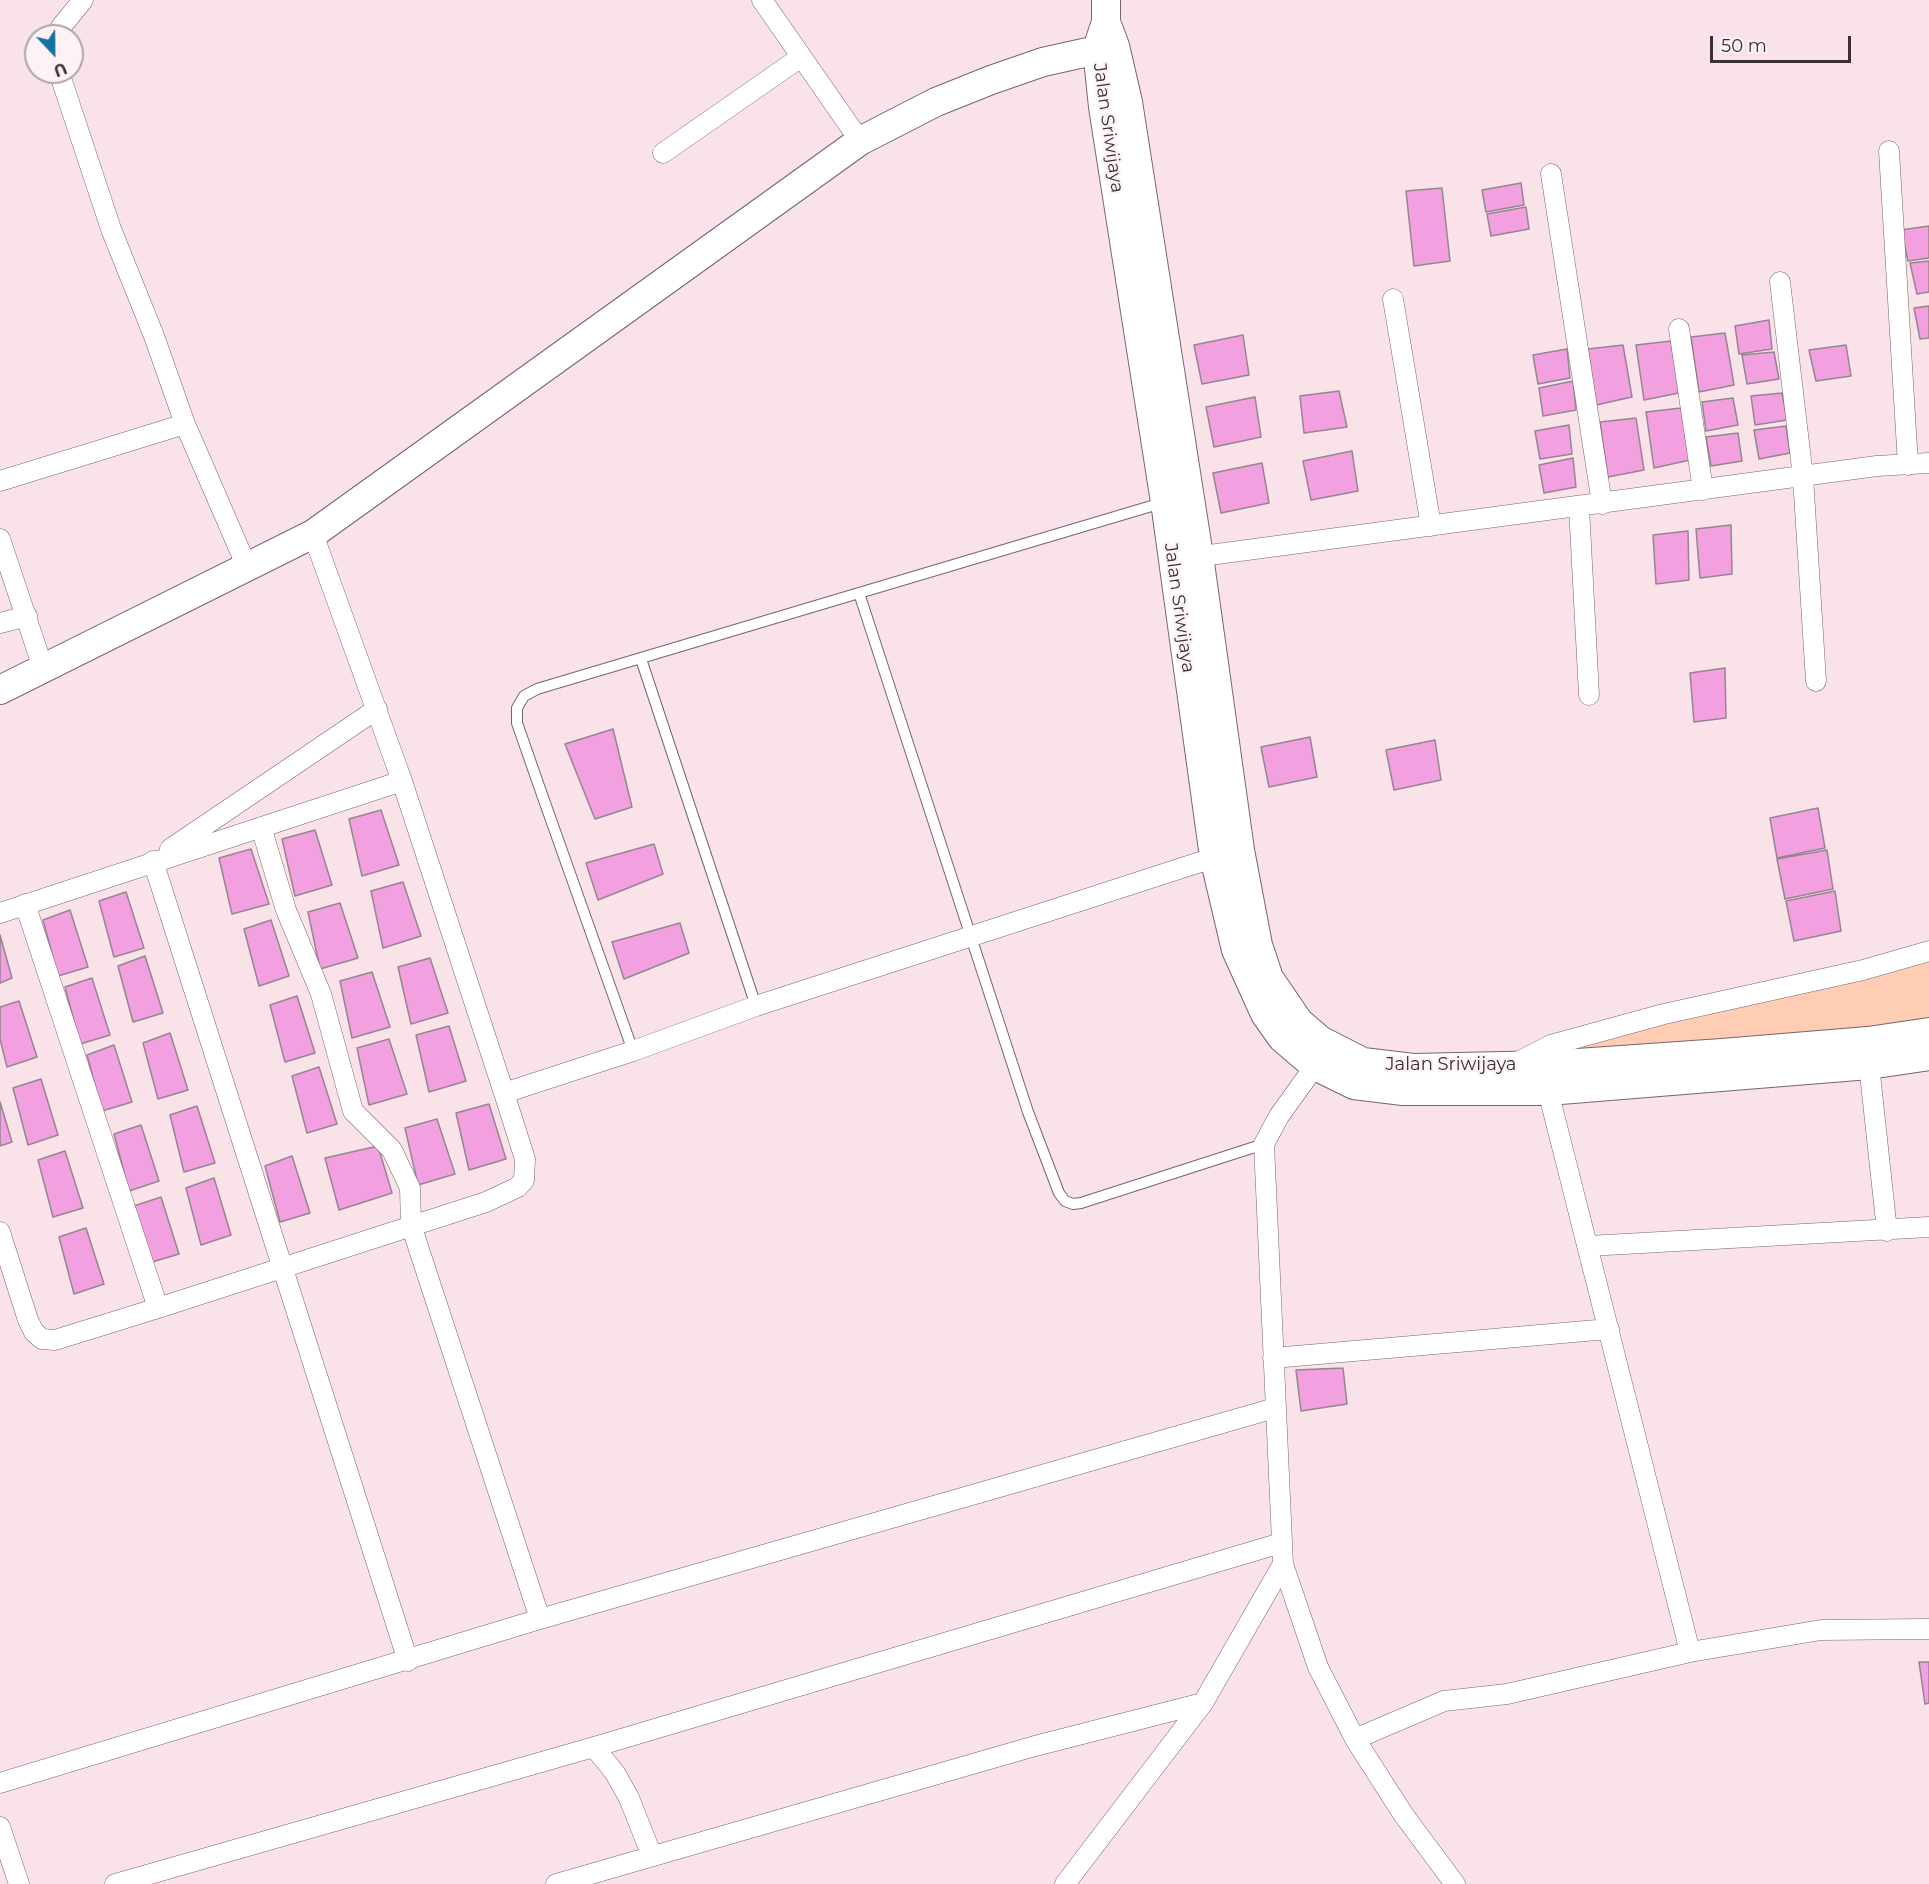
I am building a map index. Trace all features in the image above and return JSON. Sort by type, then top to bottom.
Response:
[{"type":"main road","points":[[0,690],[313,534],[860,141],[936,102],[1043,62],[1106,29]]},
{"type":"main road","name":"Jalan Sriwijaya","points":[[1106,29],[1147,315],[1186,558],[1227,853],[1236,950],[1254,993],[1282,1038],[1315,1066],[1354,1085],[1403,1091],[1548,1091],[1869,1065],[1929,1056]]},
{"type":"main road","name":"Jalan Sriwijaya","points":[[1147,315],[1165,502],[1186,558]]},
{"type":"main road","name":"Jalan Sriwijaya","points":[[1227,853],[1269,978],[1299,1022],[1320,1040],[1364,1062],[1390,1067],[1511,1066],[1734,1052],[1868,1041],[1929,1032]]},
{"type":"street","points":[[63,24],[83,0]]},
{"type":"street","points":[[762,0],[860,141]]},
{"type":"street","points":[[663,153],[801,57]]},
{"type":"street","points":[[63,84],[111,229],[154,336],[185,424],[247,567]]},
{"type":"street","points":[[1889,151],[1908,465]]},
{"type":"street","points":[[1551,174],[1602,504]]},
{"type":"street","points":[[1780,282],[1803,477],[1816,681]]},
{"type":"street","points":[[1393,299],[1431,526]]},
{"type":"street","points":[[1679,329],[1703,490]]},
{"type":"street","points":[[0,481],[185,424]]},
{"type":"street","points":[[1186,558],[1803,477],[1929,463]]},
{"type":"street","points":[[1579,507],[1588,695]]},
{"type":"street","points":[[0,1233],[34,1332],[42,1339],[56,1340],[486,1202],[518,1187],[524,1180],[525,1159],[504,1093],[402,781],[313,534]]},
{"type":"street","points":[[0,542],[43,668]]},
{"type":"street","points":[[0,623],[27,616]]},
{"type":"street","points":[[153,861],[377,709]]},
{"type":"street","points":[[0,913],[402,781]]},
{"type":"street","points":[[261,827],[286,910],[321,994],[353,1111],[392,1150],[410,1188],[411,1225],[540,1619]]},
{"type":"street","points":[[504,1093],[633,1051],[756,1006],[1227,853]]},
{"type":"street","points":[[153,861],[408,1661]]},
{"type":"street","points":[[25,904],[158,1308]]},
{"type":"street","points":[[1511,1066],[1551,1045],[1672,1012],[1863,970],[1929,951]]},
{"type":"street","points":[[1869,1065],[1887,1231]]},
{"type":"street","points":[[1315,1066],[1279,1116],[1264,1144],[1282,1564],[1318,1667],[1355,1739],[1402,1814],[1455,1884]]},
{"type":"street","points":[[1548,1091],[1690,1652]]},
{"type":"street","points":[[1588,1246],[1929,1227]]},
{"type":"street","points":[[1273,1358],[1609,1329]]},
{"type":"street","points":[[0,1784],[540,1619],[1275,1408]]},
{"type":"street","points":[[115,1884],[594,1748],[1281,1543]]},
{"type":"street","points":[[1065,1884],[1203,1704],[1282,1564]]},
{"type":"street","points":[[1355,1739],[1444,1701],[1507,1694],[1690,1652],[1821,1630],[1929,1629]]},
{"type":"street","points":[[556,1884],[1035,1746],[1203,1704]]},
{"type":"street","points":[[594,1748],[615,1773],[629,1798],[652,1856]]},
{"type":"street","points":[[0,1827],[19,1884]]},
{"type":"lane","points":[[633,1051],[518,723],[517,708],[524,696],[537,689],[1165,502]]},
{"type":"lane","points":[[859,593],[1028,1112],[1051,1176],[1065,1201],[1073,1204],[1081,1203],[1264,1144]]},
{"type":"lane","points":[[642,659],[756,1006]]},
{"type":"shaded area","points":[[1929,953],[1929,1031],[1549,1063],[1552,1046]]},
{"type":"building","points":[[1521,183],[1524,205],[1486,212],[1482,190]]},
{"type":"building","points":[[1442,188],[1450,261],[1414,266],[1406,191]]},
{"type":"building","points":[[1526,207],[1529,229],[1491,236],[1487,214]]},
{"type":"building","points":[[1929,226],[1929,258],[1908,261],[1901,230]]},
{"type":"building","points":[[1929,261],[1929,292],[1917,294],[1910,263]]},
{"type":"building","points":[[1929,306],[1929,338],[1920,339],[1914,308]]},
{"type":"building","points":[[1769,320],[1772,349],[1739,354],[1735,326]]},
{"type":"building","points":[[1725,333],[1734,385],[1699,392],[1691,337]]},
{"type":"building","points":[[1243,335],[1249,375],[1202,384],[1194,345]]},
{"type":"building","points":[[1671,341],[1679,393],[1644,400],[1636,345]]},
{"type":"building","points":[[1623,345],[1632,397],[1596,405],[1588,349]]},
{"type":"building","points":[[1846,345],[1851,376],[1816,381],[1809,350]]},
{"type":"building","points":[[1567,349],[1570,378],[1538,384],[1533,355]]},
{"type":"building","points":[[1774,352],[1779,379],[1747,384],[1742,355]]},
{"type":"building","points":[[1573,381],[1576,410],[1543,416],[1539,388]]},
{"type":"building","points":[[1339,391],[1347,427],[1304,433],[1300,396]]},
{"type":"building","points":[[1782,393],[1787,420],[1755,425],[1751,396]]},
{"type":"building","points":[[1255,397],[1261,437],[1214,447],[1206,407]]},
{"type":"building","points":[[1733,398],[1738,425],[1706,431],[1702,402]]},
{"type":"building","points":[[1681,408],[1690,460],[1654,468],[1646,412]]},
{"type":"building","points":[[1636,418],[1644,470],[1608,477],[1600,422]]},
{"type":"building","points":[[1569,425],[1572,454],[1540,459],[1535,431]]},
{"type":"building","points":[[1786,426],[1790,453],[1759,459],[1754,430]]},
{"type":"building","points":[[1738,433],[1742,461],[1711,466],[1706,437]]},
{"type":"building","points":[[1352,451],[1358,491],[1311,500],[1303,461]]},
{"type":"building","points":[[1573,458],[1576,487],[1544,493],[1539,465]]},
{"type":"building","points":[[1262,463],[1269,503],[1221,513],[1213,473]]},
{"type":"building","points":[[1731,525],[1732,574],[1700,578],[1696,529]]},
{"type":"building","points":[[1688,531],[1689,580],[1656,584],[1653,535]]},
{"type":"building","points":[[1725,668],[1726,718],[1694,722],[1690,673]]},
{"type":"building","points":[[613,729],[632,807],[595,819],[565,744]]},
{"type":"building","points":[[1310,737],[1317,777],[1269,787],[1261,747]]},
{"type":"building","points":[[1435,740],[1441,780],[1394,790],[1386,750]]},
{"type":"building","points":[[1818,808],[1825,848],[1777,858],[1770,818]]},
{"type":"building","points":[[381,810],[399,865],[362,876],[349,819]]},
{"type":"building","points":[[315,830],[332,885],[295,896],[282,839]]},
{"type":"building","points":[[654,844],[663,874],[598,900],[586,863]]},
{"type":"building","points":[[251,849],[269,904],[232,914],[219,858]]},
{"type":"building","points":[[1827,850],[1833,889],[1785,899],[1777,859]]},
{"type":"building","points":[[403,882],[421,936],[383,948],[371,891]]},
{"type":"building","points":[[1835,891],[1841,931],[1794,941],[1786,901]]},
{"type":"building","points":[[126,892],[144,948],[114,957],[99,901]]},
{"type":"building","points":[[340,903],[358,958],[320,969],[308,912]]},
{"type":"building","points":[[70,910],[88,967],[58,976],[43,920]]},
{"type":"building","points":[[271,920],[289,976],[259,986],[244,929]]},
{"type":"building","points":[[680,923],[689,953],[624,979],[612,942]]},
{"type":"building","points":[[0,935],[12,978],[0,983]]},
{"type":"building","points":[[145,956],[163,1013],[133,1022],[118,966]]},
{"type":"building","points":[[430,958],[448,1013],[411,1024],[398,967]]},
{"type":"building","points":[[372,972],[390,1027],[352,1038],[340,981]]},
{"type":"building","points":[[92,978],[110,1035],[80,1044],[65,987]]},
{"type":"building","points":[[297,996],[315,1053],[285,1062],[270,1005]]},
{"type":"building","points":[[19,1001],[37,1057],[7,1067],[0,1039],[0,1007]]},
{"type":"building","points":[[449,1026],[466,1081],[429,1092],[416,1035]]},
{"type":"building","points":[[170,1033],[188,1090],[158,1099],[143,1043]]},
{"type":"building","points":[[389,1039],[407,1094],[369,1105],[357,1048]]},
{"type":"building","points":[[114,1045],[132,1102],[102,1111],[87,1055]]},
{"type":"building","points":[[319,1067],[337,1124],[307,1133],[292,1076]]},
{"type":"building","points":[[41,1079],[58,1135],[28,1145],[13,1088]]},
{"type":"building","points":[[0,1102],[12,1142],[0,1146]]},
{"type":"building","points":[[489,1104],[506,1159],[469,1170],[456,1113]]},
{"type":"building","points":[[197,1106],[215,1163],[184,1172],[170,1115]]},
{"type":"building","points":[[437,1119],[455,1174],[418,1185],[405,1128]]},
{"type":"building","points":[[141,1125],[159,1181],[129,1191],[114,1134]]},
{"type":"building","points":[[378,1146],[392,1193],[339,1210],[325,1158]]},
{"type":"building","points":[[65,1151],[83,1208],[53,1217],[38,1160]]},
{"type":"building","points":[[292,1156],[310,1213],[280,1222],[265,1166]]},
{"type":"building","points":[[214,1178],[231,1235],[201,1245],[186,1188]]},
{"type":"building","points":[[161,1197],[179,1254],[149,1263],[134,1206]]},
{"type":"building","points":[[86,1228],[104,1284],[74,1294],[59,1237]]},
{"type":"building","points":[[1343,1368],[1347,1404],[1301,1411],[1296,1370]]},
{"type":"building","points":[[1919,1662],[1929,1662],[1929,1703],[1925,1704]]}]
